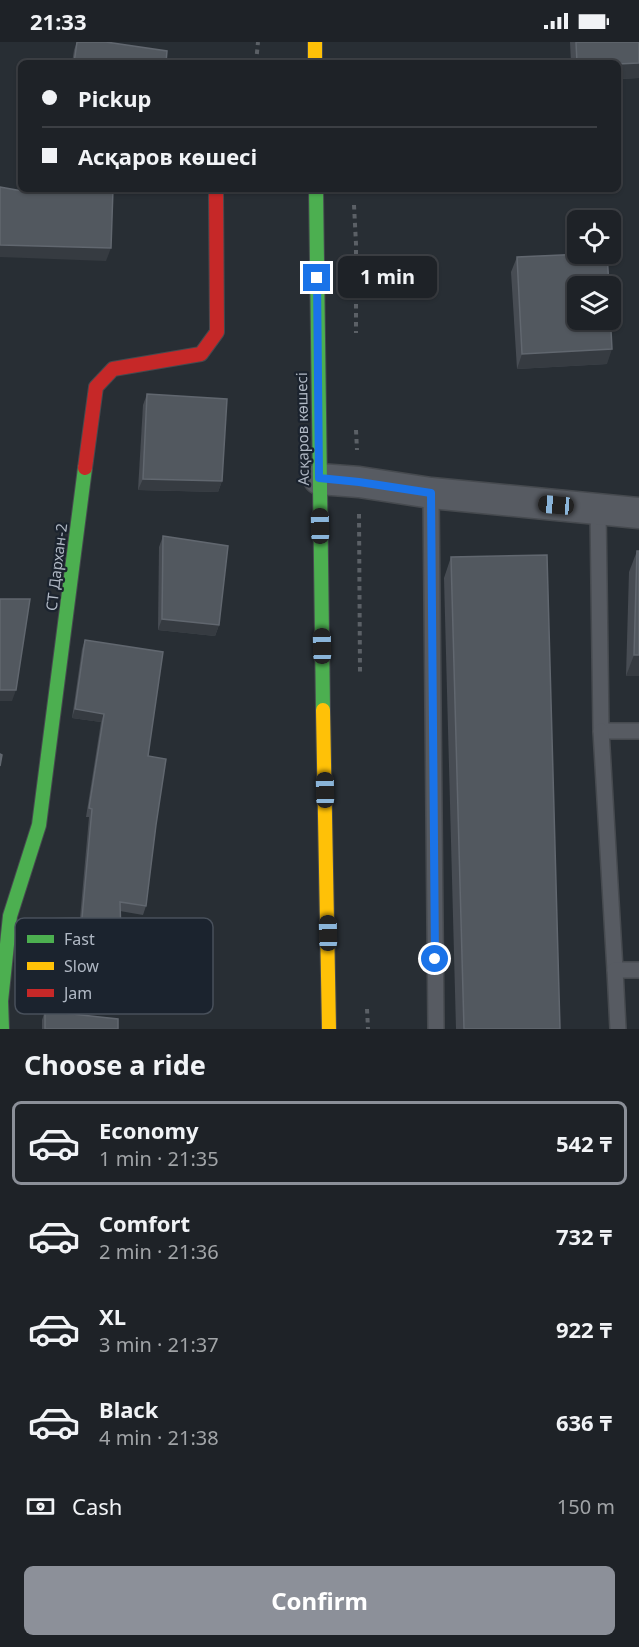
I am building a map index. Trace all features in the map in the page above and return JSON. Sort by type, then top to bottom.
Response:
[{"type":"street","points":[[315,42],[315,60]]},
{"type":"street","name":"СТ Дархан-2","points":[[2,1029],[1,1001],[10,916],[39,825],[96,387],[113,369],[201,354],[217,332],[216,192]]},
{"type":"street","name":"Асқаров көшесі","points":[[316,192],[329,1029]]},
{"type":"street","points":[[319,478],[431,493],[639,513]]},
{"type":"lane","points":[[431,493],[436,1029]]},
{"type":"lane","points":[[598,508],[602,731],[618,1029]]},
{"type":"lane","points":[[602,731],[639,731]]},
{"type":"lane","points":[[615,970],[639,970]]},
{"type":"path","points":[[256,60],[258,42]]},
{"type":"building","points":[[77,42],[106,42],[167,51],[166,60],[74,60]]},
{"type":"building","points":[[576,42],[639,42],[639,63],[621,64],[621,60],[577,60]]},
{"type":"building","points":[[0,187],[18,192],[113,192],[111,248],[0,245]]},
{"type":"building","points":[[567,255],[567,264],[608,264],[608,276],[567,276],[567,330],[611,330],[612,349],[522,354],[517,257]]},
{"type":"building","points":[[147,394],[227,399],[222,481],[143,479]]},
{"type":"building","points":[[163,536],[228,546],[219,625],[162,619]]},
{"type":"building","points":[[637,551],[639,551],[639,655],[634,655]]},
{"type":"building","points":[[547,555],[560,1029],[464,1029],[451,557]]},
{"type":"building","points":[[0,599],[30,599],[16,690],[0,690]]},
{"type":"building","points":[[85,640],[163,652],[148,756],[166,759],[146,906],[120,902],[120,918],[82,918],[92,809],[89,808],[104,714],[75,709]]},
{"type":"building","points":[[45,1014],[72,1014],[118,1019],[118,1029],[45,1029]]},
{"type":"traffic: fast","points":[[316,192],[323,710]]},
{"type":"traffic: fast","points":[[2,1029],[1,1001],[10,916],[39,825],[85,468]]},
{"type":"traffic: slow","points":[[315,42],[315,60]]},
{"type":"traffic: slow","points":[[323,710],[329,1029]]},
{"type":"traffic: jam","points":[[85,468],[96,387],[113,369],[201,354],[217,332],[216,192]]},
{"type":"route","points":[[317,278],[319,478],[431,493],[435,959]]}]
